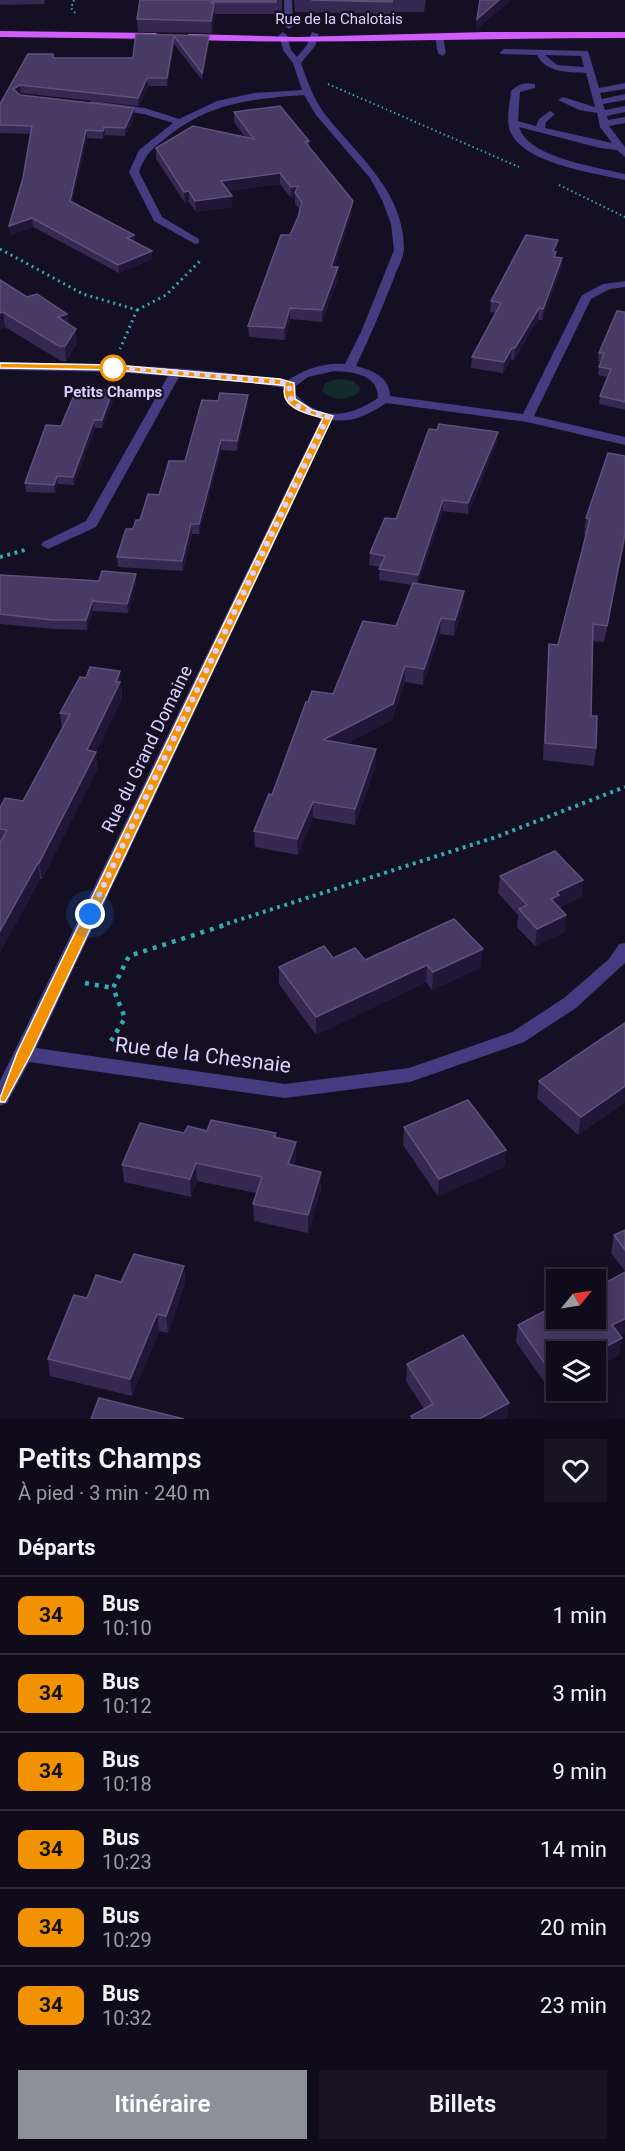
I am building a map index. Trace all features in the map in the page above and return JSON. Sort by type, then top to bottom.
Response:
[{"type":"main road","name":"Rue de la Chalotais","points":[[315,37],[365,32],[625,35]]},
{"type":"main road","points":[[0,34],[165,34]]},
{"type":"main road","name":"Rue de la Chalotais","points":[[181,34],[283,38],[486,35]]},
{"type":"street","points":[[288,0],[289,26]]},
{"type":"street","points":[[297,63],[315,37]]},
{"type":"street","points":[[439,37],[442,53]]},
{"type":"street","points":[[283,38],[287,50],[297,63],[307,92],[319,113],[375,177],[396,224],[399,250],[367,332],[349,368]]},
{"type":"street","points":[[504,52],[525,56],[540,53],[585,53],[604,124],[621,144]]},
{"type":"street","points":[[540,53],[542,59],[549,65],[590,70]]},
{"type":"street","points":[[532,86],[522,87],[516,91],[514,123],[520,140],[534,150],[602,166],[625,177]]},
{"type":"street","points":[[595,91],[625,86]]},
{"type":"street","points":[[195,241],[158,219],[134,172],[142,152],[180,122],[217,104],[254,96],[307,92]]},
{"type":"street","points":[[600,109],[625,97]]},
{"type":"street","points":[[563,100],[582,108],[625,109]]},
{"type":"street","points":[[85,103],[145,111],[180,122]]},
{"type":"street","points":[[540,130],[542,121],[550,114]]},
{"type":"street","points":[[604,124],[625,120]]},
{"type":"street","points":[[514,123],[600,145],[621,144]]},
{"type":"street","points":[[571,137],[577,133],[578,128]]},
{"type":"street","points":[[527,418],[586,297],[607,286],[625,284]]},
{"type":"street","points":[[0,366],[115,368],[255,379],[290,385]]},
{"type":"street","points":[[334,367],[349,368],[363,371],[382,383],[386,391],[384,399],[367,412],[353,416],[328,416],[309,412],[291,400],[288,392],[290,385],[307,372],[334,367]]},
{"type":"street","points":[[48,545],[91,524],[176,372]]},
{"type":"street","points":[[384,399],[527,418],[625,441]]},
{"type":"street","name":"Rue du Grand Domaine","points":[[0,1098],[24,1054],[328,416]]},
{"type":"street","name":"Rue de la Chesnaie","points":[[24,1054],[285,1091],[410,1075],[519,1038],[570,1004],[615,964],[625,949]]},
{"type":"path","points":[[302,75],[408,117],[522,168]]},
{"type":"path","points":[[556,184],[625,217]]},
{"type":"path","points":[[0,249],[74,290],[111,306],[137,310],[166,295],[186,278],[205,256],[195,241]]},
{"type":"path","points":[[115,368],[119,351],[137,310]]},
{"type":"path","points":[[97,1065],[125,1018],[113,988],[129,956],[496,837],[625,787]]},
{"type":"green space","points":[[338,379],[353,381],[360,388],[359,392],[340,399],[330,397],[322,391],[325,383]]},
{"type":"building","points":[[140,0],[276,0],[276,2],[210,2],[214,4],[211,21],[137,19]]},
{"type":"building","points":[[311,0],[392,0],[392,2]]},
{"type":"building","points":[[480,0],[499,0],[477,19]]},
{"type":"building","points":[[136,34],[209,36],[202,73],[174,36],[167,78],[147,78],[138,98],[20,85],[13,89],[20,95],[134,108],[125,128],[104,127],[103,131],[86,130],[70,201],[134,235],[127,238],[152,251],[118,265],[32,218],[9,226],[23,178],[32,126],[0,125],[0,104],[28,54],[53,54],[53,58],[133,58]]},
{"type":"building","points":[[280,106],[309,141],[305,142],[353,201],[331,267],[338,267],[322,310],[290,308],[284,328],[248,326],[281,235],[290,235],[298,217],[302,202],[295,193],[298,186],[291,187],[280,173],[221,181],[232,196],[195,201],[189,191],[184,192],[156,148],[193,126],[254,139],[234,112]]},
{"type":"building","points":[[526,235],[558,240],[553,251],[556,252],[554,257],[562,258],[543,309],[539,308],[504,362],[472,357],[501,303],[491,301]]},
{"type":"building","points":[[0,280],[27,297],[37,294],[67,314],[58,317],[76,329],[65,346],[59,346],[3,312],[0,313]]},
{"type":"building","points":[[617,311],[625,312],[625,402],[600,396],[611,369],[599,367],[604,353],[599,353]]},
{"type":"building","points":[[77,388],[113,390],[102,420],[94,420],[73,477],[57,476],[54,485],[25,483],[46,425],[61,426]]},
{"type":"building","points":[[220,393],[248,395],[237,441],[221,440],[199,524],[191,524],[182,561],[117,557],[126,529],[133,529],[136,520],[140,520],[148,494],[159,495],[169,461],[185,461],[202,400],[218,401]]},
{"type":"building","points":[[439,424],[498,432],[468,503],[443,500],[418,575],[379,569],[385,556],[370,553],[385,518],[396,519],[429,429],[437,430]]},
{"type":"building","points":[[608,453],[625,456],[625,533],[607,626],[593,624],[591,716],[597,716],[596,748],[545,743],[549,644],[558,645],[590,519],[586,518]]},
{"type":"building","points":[[102,571],[136,574],[127,604],[92,601],[86,620],[53,620],[0,614],[0,575],[99,581]]},
{"type":"building","points":[[413,583],[464,591],[455,620],[441,618],[424,669],[405,666],[393,704],[323,740],[376,749],[355,809],[313,802],[297,839],[254,831],[269,794],[272,795],[312,691],[333,694],[363,621],[396,626]]},
{"type":"building","points":[[90,667],[120,671],[116,682],[120,682],[87,750],[96,752],[39,863],[0,931],[0,843],[7,830],[0,829],[0,808],[5,798],[23,801],[70,714],[60,713],[80,677],[86,678]]},
{"type":"building","points":[[555,851],[583,880],[557,892],[559,895],[551,899],[566,915],[537,929],[519,909],[527,905],[500,876]]},
{"type":"building","points":[[454,919],[483,949],[433,972],[427,965],[316,1017],[279,967],[324,946],[333,958],[355,948],[365,960]]},
{"type":"building","points":[[625,1023],[625,1086],[581,1117],[539,1081]]},
{"type":"building","points":[[468,1100],[506,1150],[439,1179],[404,1127]]},
{"type":"building","points":[[211,1120],[276,1133],[274,1137],[296,1142],[288,1164],[321,1172],[308,1215],[253,1204],[262,1177],[196,1163],[190,1179],[122,1165],[140,1123],[184,1133],[188,1126],[207,1131]]},
{"type":"building","points":[[625,1230],[625,1250],[614,1235]]},
{"type":"building","points":[[134,1254],[184,1266],[166,1316],[157,1314],[130,1379],[48,1359],[74,1295],[87,1298],[96,1275],[121,1282]]},
{"type":"building","points":[[625,1272],[625,1319],[612,1325],[622,1338],[606,1347],[606,1341],[546,1341],[546,1365],[518,1325],[546,1310],[546,1329],[606,1329],[606,1282]]},
{"type":"building","points":[[463,1335],[509,1403],[479,1419],[413,1419],[411,1416],[433,1404],[407,1364]]},
{"type":"building","points":[[99,1398],[184,1419],[91,1419]]},
{"type":"bus line","name":"34","points":[[0,366],[115,368],[280,382],[290,385],[288,392],[291,400],[298,406],[309,412],[328,416],[24,1054],[0,1098]]},
{"type":"place","name":"Petits Champs","points":[[113,368]]},
{"type":"route","points":[[90,914],[328,416],[309,412],[298,406],[291,400],[288,392],[290,385],[285,383],[113,368]]}]
